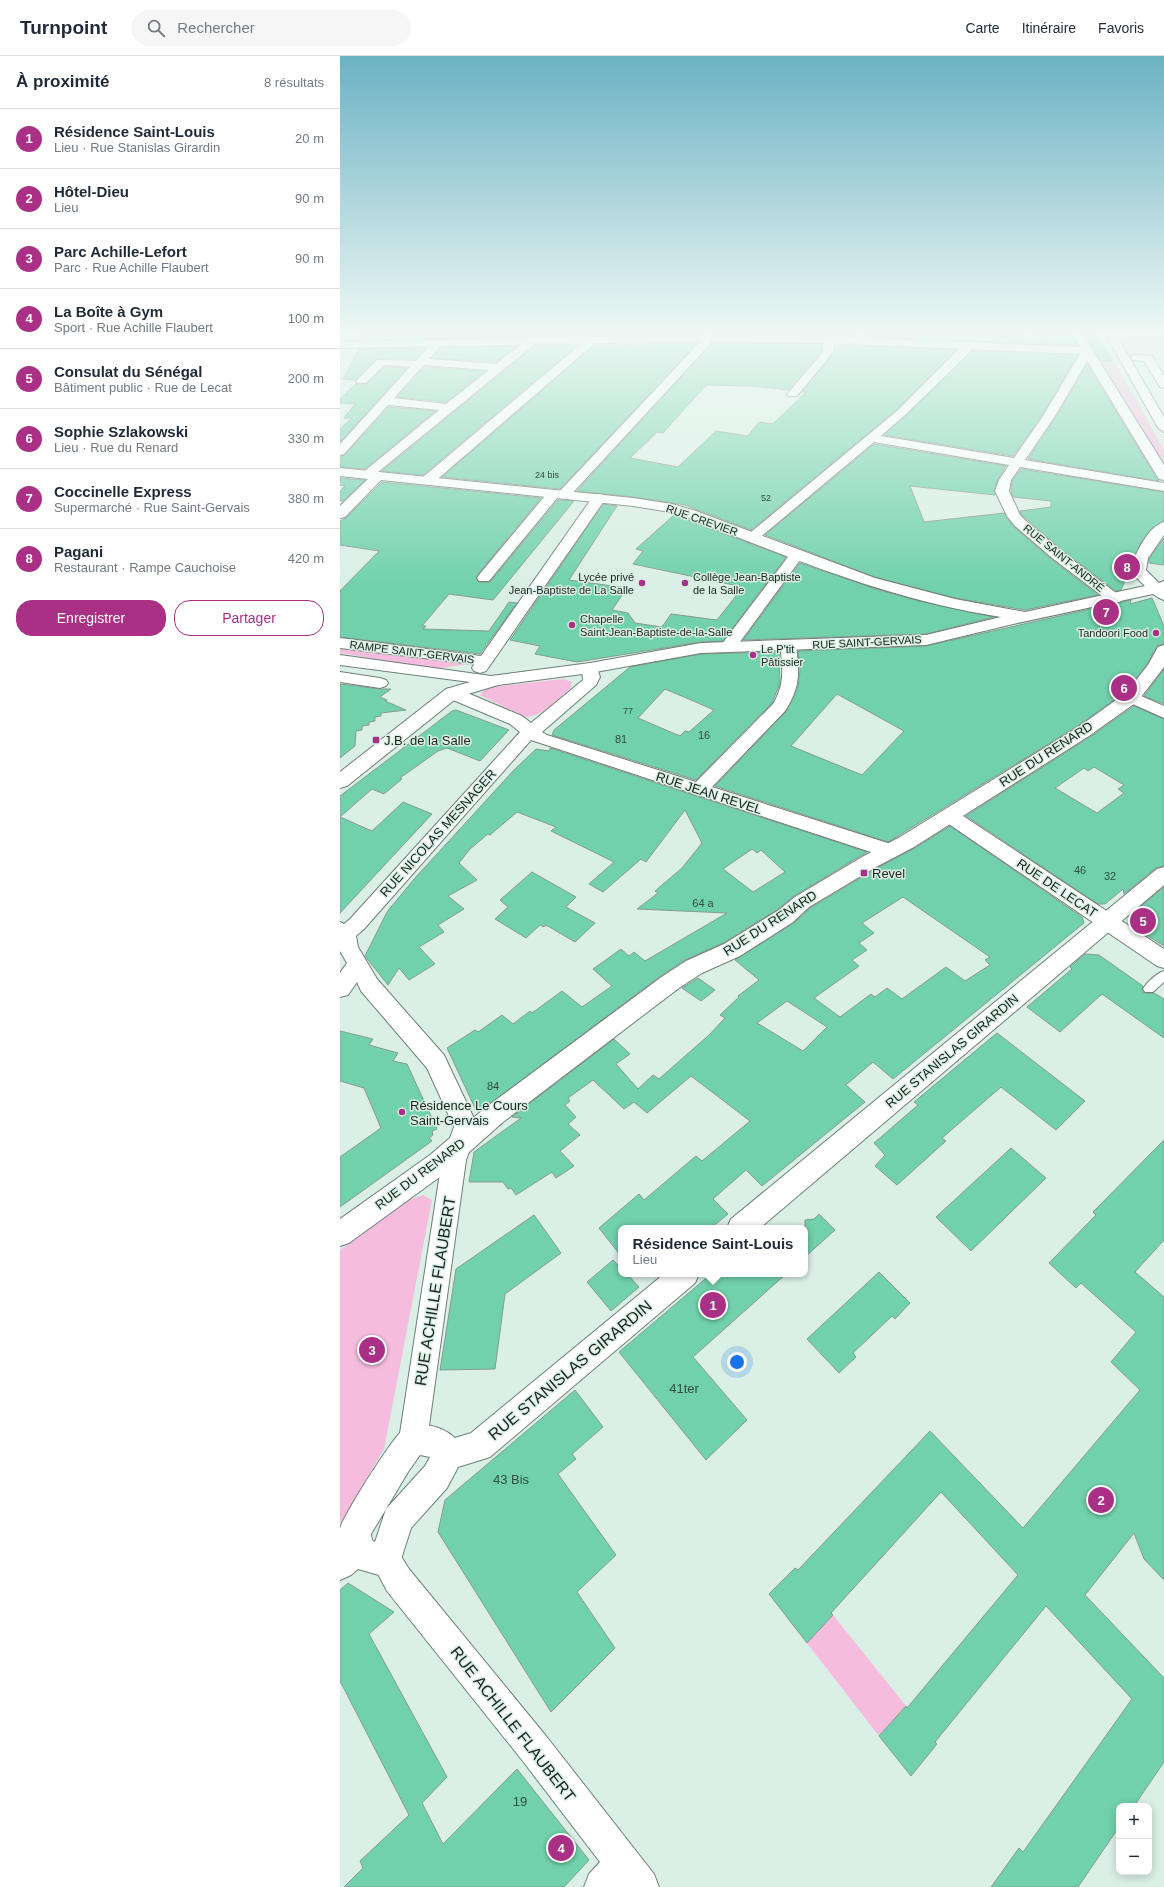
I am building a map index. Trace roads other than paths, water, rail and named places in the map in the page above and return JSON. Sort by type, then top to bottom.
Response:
[{"type":"street","points":[[340,451],[372,416]]},
{"type":"street","points":[[340,514],[373,475],[439,416]]},
{"type":"street","points":[[427,481],[503,416]]},
{"type":"street","points":[[484,578],[559,494],[634,416]]},
{"type":"street","points":[[752,537],[897,416]]},
{"type":"street","name":"RUE SAINT-ANDRÉ","points":[[1049,416],[1016,462],[1005,480],[1002,491],[1014,516],[1056,554],[1115,599]]},
{"type":"street","points":[[1127,416],[1164,476]]},
{"type":"street","points":[[1157,416],[1164,428]]},
{"type":"street","points":[[872,438],[1164,487]]},
{"type":"street","name":"RUE CREVIER","points":[[340,472],[600,498],[672,508],[752,537],[796,556],[876,584],[944,601],[1028,616]]},
{"type":"street","points":[[429,673],[483,665],[600,498]]},
{"type":"street","points":[[1161,590],[1144,578],[1138,571],[1141,558],[1151,541],[1164,526]]},
{"type":"street","points":[[728,647],[796,556]]},
{"type":"street","name":"RUE SAINT-GERVAIS","points":[[496,680],[590,668],[681,651],[728,647],[926,640],[1028,616],[1161,590]]},
{"type":"street","name":"RAMPE SAINT-GERVAIS","points":[[340,643],[483,665]]},
{"type":"street","points":[[699,790],[779,707],[788,693],[791,682],[788,645]]},
{"type":"street","name":"RUE DU RENARD","points":[[340,1234],[439,1163],[494,1115],[671,982],[694,967],[732,950],[786,916],[802,902],[950,816],[1083,732],[1132,697],[1156,666],[1164,650]]},
{"type":"street","points":[[340,660],[429,673],[496,680]]},
{"type":"street","name":"RUE NICOLAS MESNAGER","points":[[343,932],[356,924],[522,739],[590,682],[592,677],[590,668]]},
{"type":"street","points":[[429,673],[452,693]]},
{"type":"street","points":[[340,677],[380,683]]},
{"type":"street","points":[[340,782],[452,693],[496,680]]},
{"type":"street","name":"RUE JEAN REVEL","points":[[452,693],[516,720],[541,739],[890,851]]},
{"type":"street","points":[[1132,697],[1164,713]]},
{"type":"street","name":"RUE DE LECAT","points":[[950,816],[1164,960]]},
{"type":"street","name":"RUE STANISLAS GIRARDIN","points":[[744,1225],[1164,874]]},
{"type":"street","name":"RUE ACHILLE FLAUBERT","points":[[343,932],[348,947],[369,985],[436,1062],[466,1128],[454,1160],[413,1440]]},
{"type":"street","points":[[340,989],[357,965]]},
{"type":"street","name":"RUE STANISLAS GIRARDIN","points":[[448,1455],[479,1446],[681,1277]]},
{"type":"street","points":[[413,1440],[429,1440],[444,1447],[448,1455],[436,1477],[408,1506],[398,1520],[361,1558],[355,1531],[397,1461],[413,1440]]},
{"type":"street","name":"RUE ACHILLE FLAUBERT","points":[[361,1558],[398,1580],[534,1748],[622,1879]]},
{"type":"lane","points":[[1149,989],[1164,975]]},
{"type":"place","name":"Pagani","points":[[1127,567]]},
{"type":"place","name":"Lycée privé Jean-Baptiste de La Salle","points":[[642,583]]},
{"type":"place","name":"Collège Jean-Baptiste de la Salle","points":[[685,583]]},
{"type":"place","name":"Coccinelle Express","points":[[1106,612]]},
{"type":"place","name":"Chapelle Saint-Jean-Baptiste-de-la-Salle","points":[[572,625]]},
{"type":"place","name":"Tandoori Food","points":[[1156,633]]},
{"type":"place","name":"Le P'tit Pâtissier","points":[[753,655]]},
{"type":"place","name":"Sophie Szlakowski","points":[[1124,688]]},
{"type":"place","name":"J.B. de la Salle","points":[[376,740]]},
{"type":"place","name":"Revel","points":[[864,873]]},
{"type":"place","name":"Consulat du Sénégal","points":[[1143,921]]},
{"type":"place","name":"Résidence Le Cours Saint-Gervais","points":[[402,1112]]},
{"type":"place","name":"Résidence Saint-Louis","points":[[713,1305]]},
{"type":"place","name":"Parc Achille-Lefort","points":[[372,1350]]},
{"type":"place","name":"Hôtel-Dieu","points":[[1101,1500]]},
{"type":"place","name":"La Boîte à Gym","points":[[561,1848]]}]
